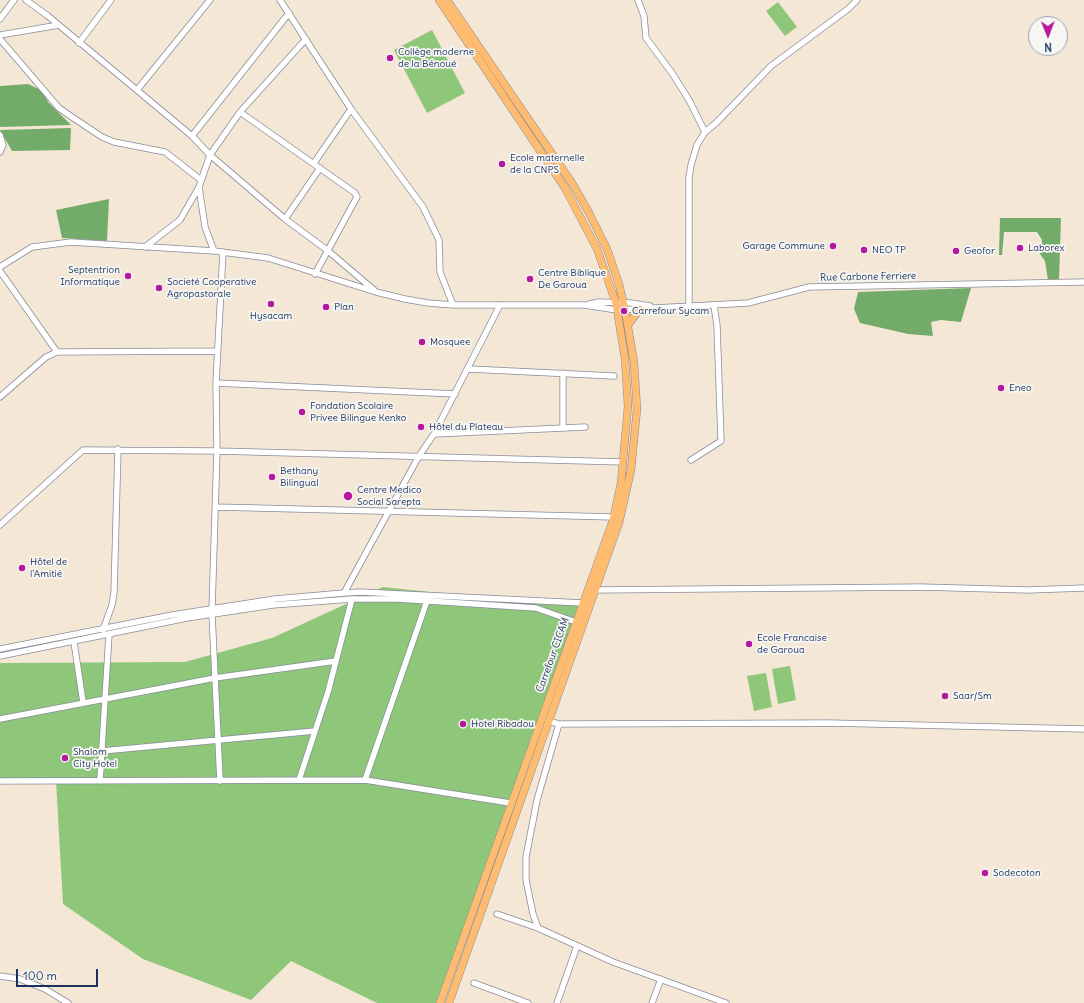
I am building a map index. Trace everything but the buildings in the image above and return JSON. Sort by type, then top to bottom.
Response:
[{"type":"main road","points":[[439,0],[565,188],[597,249],[628,325],[634,362],[637,409],[631,470],[619,522],[548,721],[525,793],[449,1003]]},
{"type":"main road","points":[[447,0],[561,166],[588,211],[606,249],[620,306]]},
{"type":"main road","name":"Carrefour CICAM","points":[[440,1003],[510,803],[614,516],[623,462],[628,406],[620,306]]},
{"type":"main road","points":[[628,325],[640,309]]},
{"type":"street","points":[[0,19],[14,0]]},
{"type":"street","points":[[26,0],[59,25],[137,90],[192,136],[210,155],[285,218],[328,250],[376,292]]},
{"type":"street","points":[[79,43],[111,0]]},
{"type":"street","points":[[137,90],[210,0]]},
{"type":"street","points":[[280,0],[374,143],[414,193],[427,214],[439,240],[440,272],[453,305]]},
{"type":"street","points":[[638,0],[644,16],[646,38],[672,73],[689,100],[706,132]]},
{"type":"street","points":[[689,305],[689,178],[694,154],[706,132],[771,66],[848,9],[857,0]]},
{"type":"street","points":[[192,136],[289,13]]},
{"type":"street","points":[[0,35],[59,25]]},
{"type":"street","points":[[0,39],[59,108],[102,137],[114,142],[165,152],[201,180]]},
{"type":"street","points":[[144,248],[180,220],[199,187],[210,155],[240,112],[306,39]]},
{"type":"street","points":[[314,164],[351,109]]},
{"type":"street","points":[[240,112],[355,193],[357,197],[315,274]]},
{"type":"street","points":[[0,135],[3,145],[0,152]]},
{"type":"street","points":[[285,218],[320,168]]},
{"type":"street","points":[[199,187],[206,227],[214,251]]},
{"type":"street","points":[[0,267],[24,251],[46,244],[71,242],[144,248],[214,251],[268,258],[315,274],[406,300],[453,305],[584,305],[599,302],[620,306]]},
{"type":"street","points":[[220,781],[212,612],[217,451],[216,383],[223,252]]},
{"type":"street","points":[[0,271],[57,352]]},
{"type":"street","name":"Rue Carbone Ferriere","points":[[620,306],[640,309],[689,305],[714,306],[748,303],[809,287],[1084,282]]},
{"type":"street","points":[[344,593],[419,456],[434,434],[469,369],[500,305]]},
{"type":"street","name":"Rue Carbone Ferriere","points":[[620,306],[654,307]]},
{"type":"street","points":[[691,460],[718,444],[722,437],[714,306]]},
{"type":"street","points":[[0,397],[46,357],[57,352],[217,351]]},
{"type":"street","points":[[469,369],[614,376]]},
{"type":"street","points":[[562,373],[562,428]]},
{"type":"street","points":[[216,383],[455,394]]},
{"type":"street","points":[[434,434],[586,427]]},
{"type":"street","points":[[0,525],[83,450],[118,449],[217,451],[623,462]]},
{"type":"street","points":[[103,630],[112,604],[114,593],[118,449]]},
{"type":"street","points":[[216,507],[614,516]]},
{"type":"street","points":[[595,590],[921,587],[1028,590],[1084,588]]},
{"type":"street","points":[[0,656],[74,642],[275,599],[360,592],[583,603]]},
{"type":"street","points":[[0,649],[103,630],[172,615],[352,599],[427,601],[536,608],[576,622]]},
{"type":"street","points":[[299,780],[336,661],[352,599]]},
{"type":"street","points":[[365,780],[427,601]]},
{"type":"street","points":[[100,781],[109,634]]},
{"type":"street","points":[[74,642],[83,702]]},
{"type":"street","points":[[0,719],[215,678],[336,661]]},
{"type":"street","points":[[548,721],[559,724],[830,723],[1084,728]]},
{"type":"street","points":[[538,928],[533,914],[526,880],[526,857],[537,800],[559,724]]},
{"type":"street","points":[[102,751],[162,747],[315,731]]},
{"type":"street","points":[[0,781],[365,780],[510,803]]},
{"type":"street","points":[[497,914],[538,928],[614,962],[726,1003]]},
{"type":"street","points":[[557,1003],[577,946]]},
{"type":"street","points":[[0,976],[20,980],[45,989],[68,1003]]},
{"type":"street","points":[[652,1003],[661,979]]},
{"type":"street","points":[[474,983],[528,1003]]},
{"type":"green space","points":[[778,2],[797,27],[785,36],[766,11]]},
{"type":"green space","points":[[432,30],[465,93],[427,113],[394,50]]},
{"type":"green space","points":[[28,84],[43,91],[48,102],[71,125],[0,127],[0,86]]},
{"type":"green space","points":[[71,128],[70,150],[12,151],[0,130]]},
{"type":"green space","points":[[109,199],[107,241],[62,238],[56,210]]},
{"type":"green space","points":[[1000,218],[1061,218],[1059,280],[1048,280],[1045,261],[1040,254],[1042,240],[1037,232],[1004,232],[1002,255],[999,255]]},
{"type":"green space","points":[[971,288],[961,322],[941,320],[931,322],[933,336],[908,334],[860,323],[854,309],[858,292]]},
{"type":"green space","points":[[383,587],[487,598],[586,600],[442,1003],[377,1003],[291,961],[251,1000],[143,959],[63,904],[56,781],[0,779],[0,663],[185,662],[272,638]]},
{"type":"green space","points":[[790,666],[796,700],[778,704],[772,669]]},
{"type":"green space","points":[[766,673],[772,707],[754,711],[747,676]]},
{"type":"place","name":"Collège moderne de la Bénoué","points":[[390,58]]},
{"type":"place","name":"Ecole maternelle de la CNPS","points":[[502,164]]},
{"type":"place","name":"Garage Commune","points":[[833,246]]},
{"type":"place","name":"Laborex","points":[[1020,248]]},
{"type":"place","name":"NEO TP","points":[[864,250]]},
{"type":"place","name":"Geofor","points":[[956,251]]},
{"type":"place","name":"Septentrion Informatique","points":[[128,276]]},
{"type":"place","name":"Centre Biblique De Garoua","points":[[530,279]]},
{"type":"place","name":"Societé Cooperative Agropastorale","points":[[159,288]]},
{"type":"place","name":"Hysacam","points":[[271,304]]},
{"type":"place","name":"Plan","points":[[326,307]]},
{"type":"place","name":"Carrefour Sycam","points":[[624,311]]},
{"type":"place","name":"Mosquee","points":[[422,342]]},
{"type":"place","name":"Eneo","points":[[1001,388]]},
{"type":"place","name":"Fondation Scolaire Privee Bilingue Kenko","points":[[302,412]]},
{"type":"place","name":"Hôtel du Plateau","points":[[421,427]]},
{"type":"place","name":"Bethany Bilingual","points":[[272,477]]},
{"type":"place","name":"Centre Medico Social Sarepta","points":[[348,496]]},
{"type":"place","name":"Hôtel de l'Amitié","points":[[22,568]]},
{"type":"place","name":"Ecole Francaise de Garoua","points":[[749,644]]},
{"type":"place","name":"Saar/Sm","points":[[945,696]]},
{"type":"place","name":"Hotel Ribadou","points":[[463,724]]},
{"type":"place","name":"Shalom City Hotel","points":[[65,758]]},
{"type":"place","name":"Sodecoton","points":[[985,873]]}]
